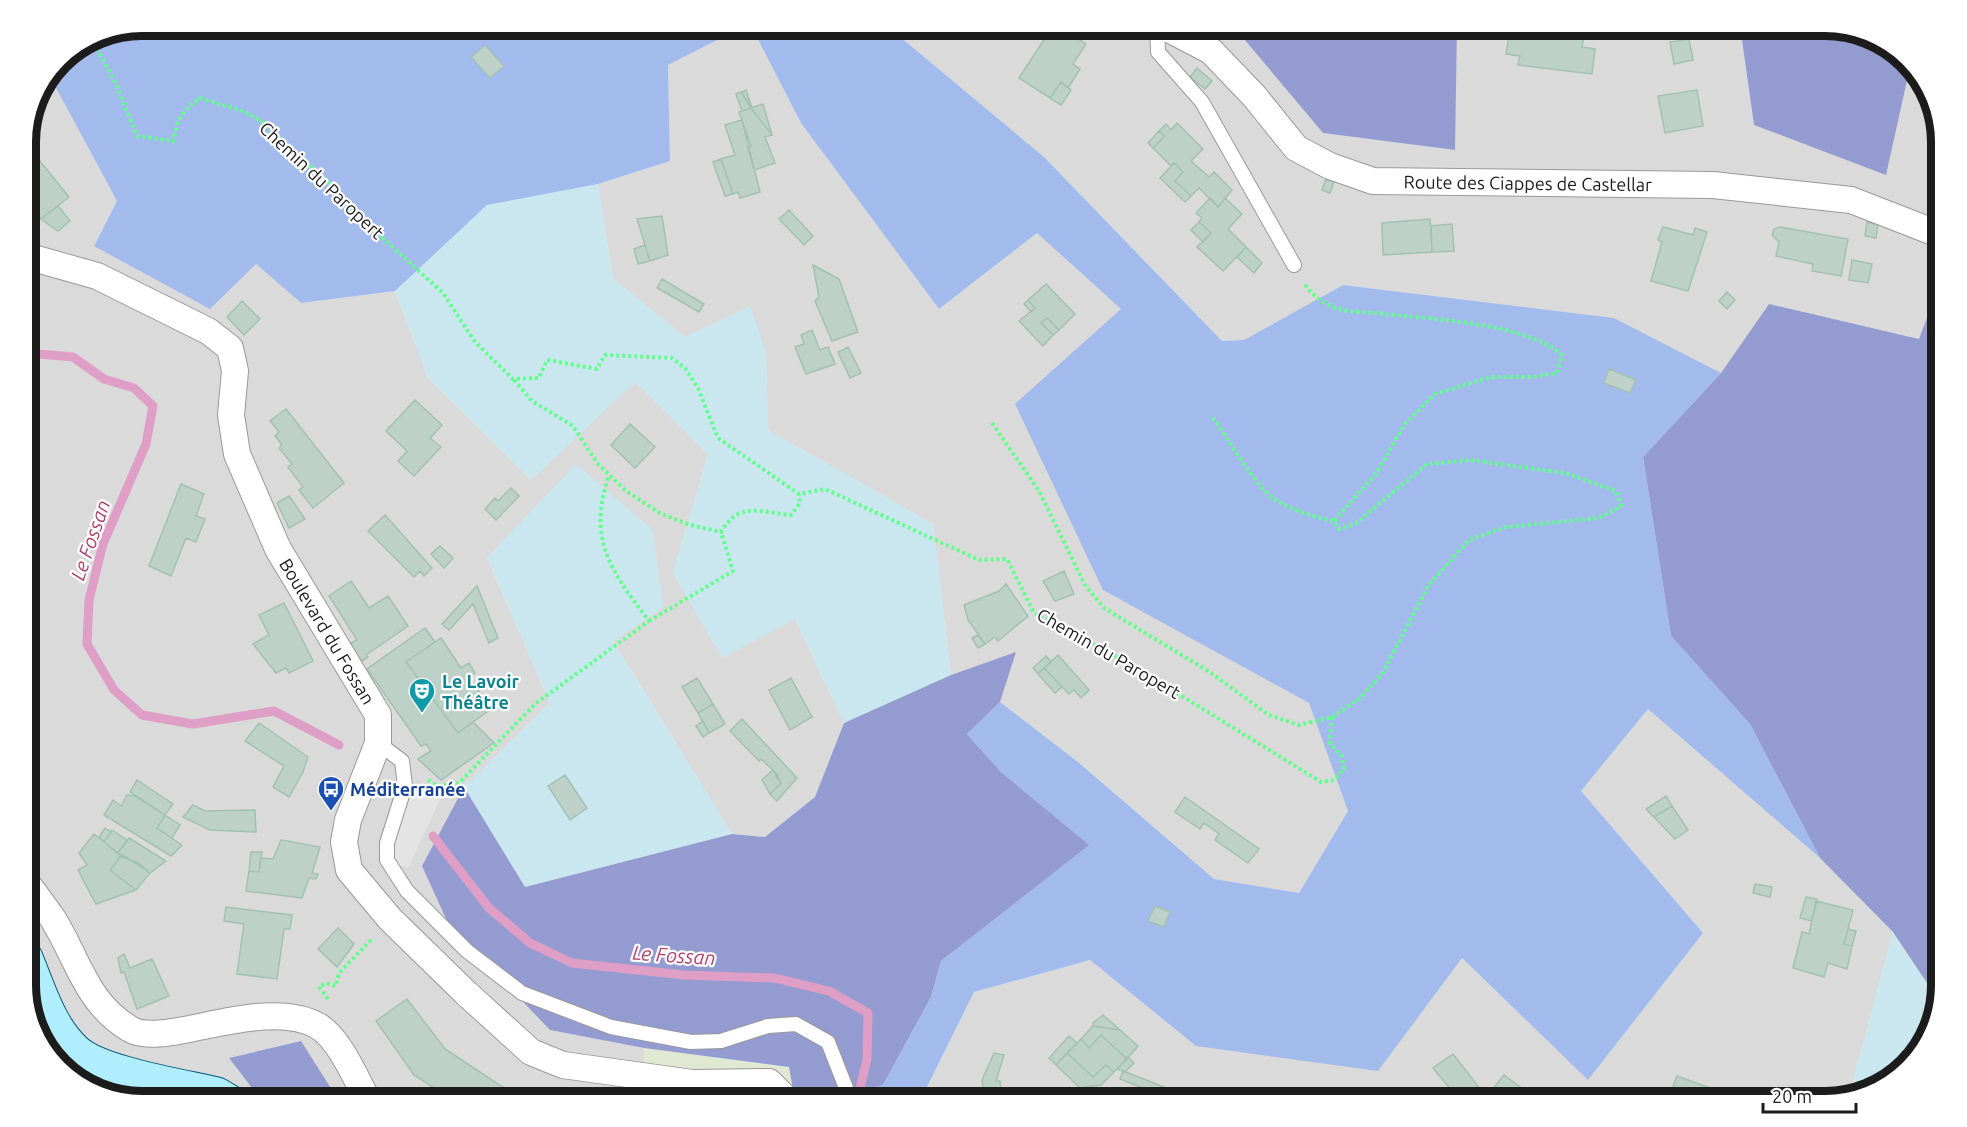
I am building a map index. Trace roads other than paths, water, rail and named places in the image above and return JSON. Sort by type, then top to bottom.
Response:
[{"type":"street","name":"Route des Ciappes de Castellar","points":[[1182,36],[1211,51],[1256,98],[1296,148],[1330,166],[1373,181],[1713,185],[1851,200],[1931,231]]},
{"type":"street","name":"Boulevard du Fossan","points":[[36,259],[97,276],[208,331],[230,348],[235,371],[231,415],[237,454],[278,549],[378,715],[378,743],[348,820],[344,842],[350,870],[390,919],[531,1052],[562,1065],[692,1083],[769,1082],[778,1091]]},
{"type":"street","points":[[36,896],[53,919],[87,985],[104,1012],[132,1031],[170,1033],[234,1020],[288,1016],[319,1026],[347,1059],[363,1091]]},
{"type":"street","points":[[36,981],[54,1023],[76,1052],[96,1064],[206,1091]]},
{"type":"lane","points":[[1157,36],[1158,52],[1202,102],[1294,265]]},
{"type":"lane","points":[[378,743],[402,761],[405,786],[387,843],[387,860],[407,891],[467,951],[522,993],[611,1027],[691,1042],[721,1041],[768,1026],[796,1024],[828,1042],[846,1091]]},
{"type":"waterway","name":"Le Fossan","points":[[36,354],[73,357],[104,379],[134,388],[153,406],[146,444],[103,544],[89,600],[87,644],[114,690],[142,715],[193,724],[274,711],[339,745]]},
{"type":"waterway","name":"Le Fossan","points":[[433,836],[489,908],[530,943],[572,963],[684,975],[775,978],[829,991],[868,1013],[867,1059],[859,1091]]},
{"type":"place","name":"Le Lavoir Théâtre","points":[[422,714]]},
{"type":"place","name":"Méditerranée","points":[[331,812]]}]
